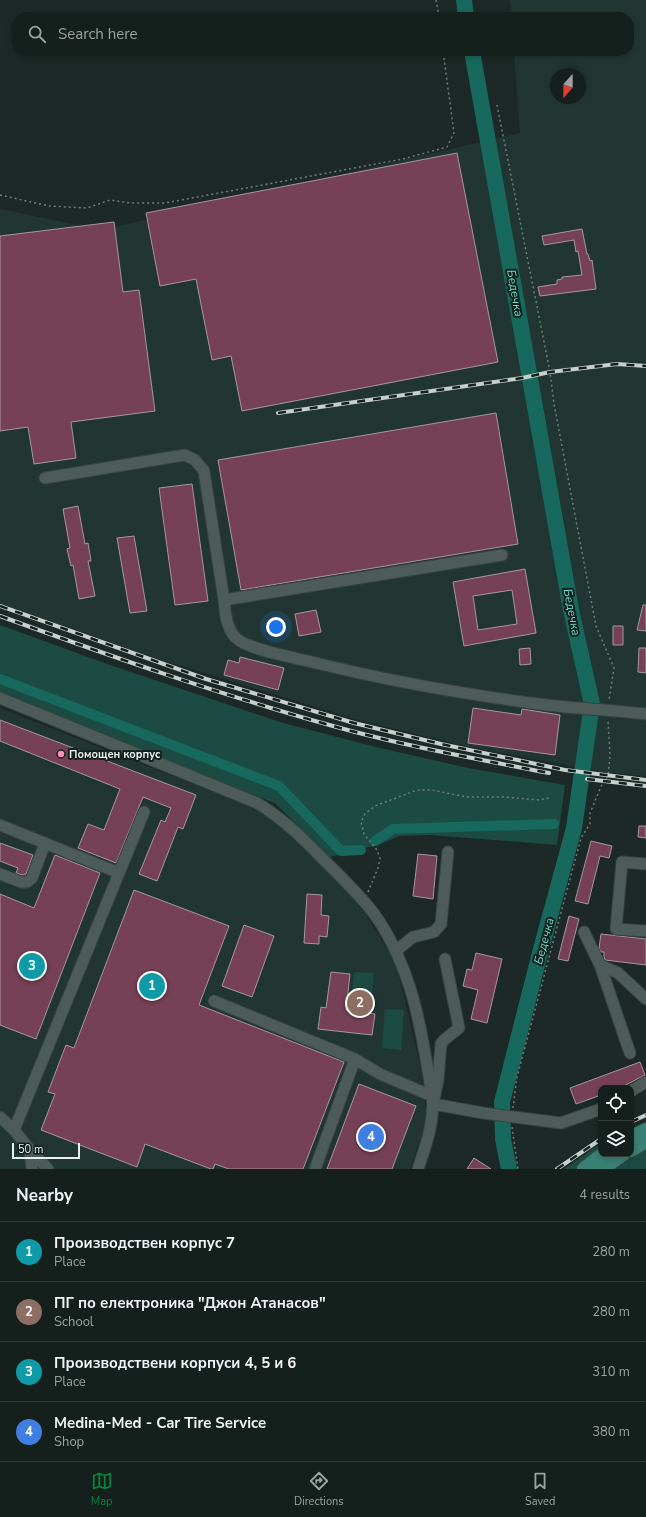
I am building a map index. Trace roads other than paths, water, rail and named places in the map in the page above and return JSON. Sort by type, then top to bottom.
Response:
[{"type":"main road","points":[[634,1136],[646,1130]]},
{"type":"main road","points":[[634,1148],[646,1141]]},
{"type":"main road","points":[[584,1169],[599,1157]]},
{"type":"main road","points":[[602,1169],[619,1157]]},
{"type":"street","points":[[45,478],[185,455],[195,460],[204,471],[224,600],[225,616],[229,628],[238,641],[256,648],[355,673],[547,705],[646,714]]},
{"type":"street","points":[[224,600],[502,555]]},
{"type":"street","points":[[0,698],[257,803],[271,811],[289,826],[363,900],[382,925],[397,950],[416,1005],[433,1100]]},
{"type":"street","points":[[14,1130],[144,812]]},
{"type":"street","points":[[0,825],[119,873]]},
{"type":"street","points":[[0,874],[21,882],[27,882],[32,878],[45,843]]},
{"type":"street","points":[[397,950],[413,937],[434,932],[441,924],[448,852]]},
{"type":"street","points":[[646,864],[622,862],[616,928],[646,931]]},
{"type":"street","points":[[584,932],[600,964],[630,1053]]},
{"type":"street","points":[[418,1169],[432,1120],[433,1100],[438,1080],[441,1044],[459,1028],[445,959]]},
{"type":"street","points":[[600,964],[618,973],[646,999]]},
{"type":"street","points":[[214,1001],[355,1060],[433,1100],[483,1112],[560,1123],[598,1111]]},
{"type":"street","points":[[315,1169],[355,1060]]},
{"type":"street","points":[[634,1089],[646,1082]]},
{"type":"street","points":[[0,1117],[14,1130],[48,1169]]},
{"type":"street","points":[[30,1150],[32,1169]]},
{"type":"street","points":[[30,1150],[36,1169]]},
{"type":"waterway","name":"Бедечка","points":[[464,0],[465,12]]},
{"type":"waterway","name":"Бедечка","points":[[473,56],[571,610],[592,704],[574,828],[502,1102],[503,1139],[509,1169]]},
{"type":"waterway","points":[[0,679],[279,786],[341,851],[361,850]]},
{"type":"waterway","points":[[375,841],[393,829],[554,824]]},
{"type":"railway","points":[[278,413],[522,378],[550,372],[617,364],[646,366]]},
{"type":"railway","points":[[0,606],[206,679],[354,723],[441,744],[565,770],[646,780]]},
{"type":"railway","points":[[0,616],[166,674],[291,714],[387,740],[549,773]]},
{"type":"railway","points":[[587,779],[646,786]]},
{"type":"railway","points":[[633,1121],[646,1115]]},
{"type":"railway","points":[[557,1169],[598,1141]]},
{"type":"place","name":"Помощен корпус","points":[[61,754]]},
{"type":"place","name":"Производствени корпуси 4, 5 и 6","points":[[32,966]]},
{"type":"place","name":"Производствeн корпус 7","points":[[152,986]]},
{"type":"place","name":"ПГ по електроника \"Джон Атанасов\"","points":[[360,1003]]},
{"type":"place","name":"Medina-Med - Car Tire Service","points":[[371,1137]]}]
